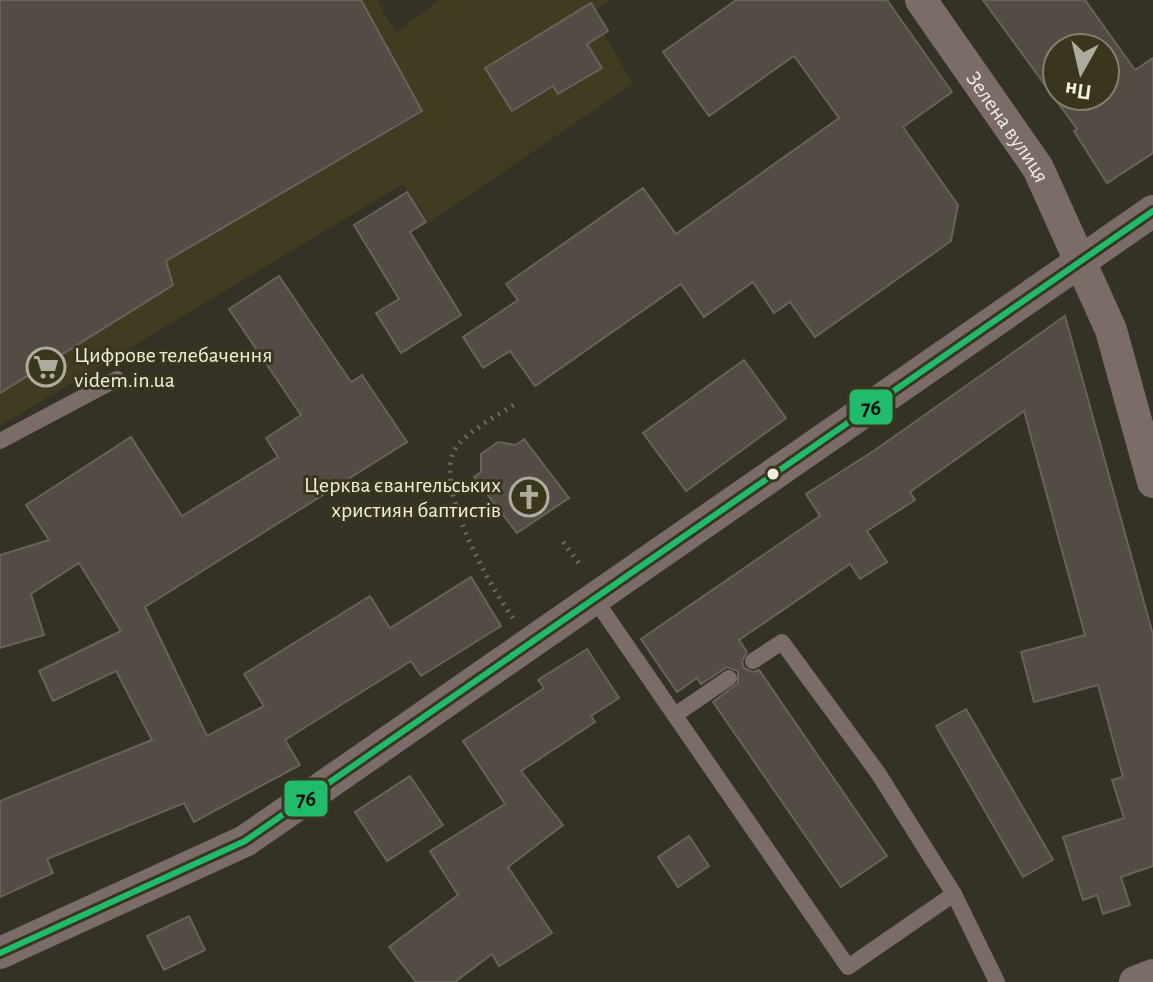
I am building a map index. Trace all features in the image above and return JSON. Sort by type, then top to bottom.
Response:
[{"type":"street","name":"Зелена вулиця","points":[[921,0],[1038,168],[1111,330],[1153,482]]},
{"type":"street","points":[[0,953],[245,841],[591,586],[1080,264],[1153,211]]},
{"type":"street","points":[[1135,982],[1153,975]]},
{"type":"lane","points":[[0,441],[117,379]]},
{"type":"lane","points":[[591,586],[675,715],[848,967],[954,894]]},
{"type":"lane","points":[[753,661],[782,642],[878,773],[954,894],[997,982]]},
{"type":"lane","points":[[675,715],[729,678]]},
{"type":"path","points":[[518,402],[457,446],[448,470],[453,503],[505,607],[518,625]]},
{"type":"path","points":[[563,542],[591,586]]},
{"type":"shaded area","points":[[0,0],[377,0],[396,33],[439,0],[611,0],[592,13],[633,84],[429,222],[403,184],[0,426]]},
{"type":"building","points":[[0,0],[361,0],[422,111],[166,261],[173,285],[0,393]]},
{"type":"building","points":[[736,0],[887,0],[952,92],[903,127],[958,205],[951,241],[815,337],[790,302],[774,313],[753,282],[704,317],[681,284],[535,386],[510,351],[483,368],[463,337],[518,300],[506,284],[643,188],[676,234],[839,118],[794,56],[709,116],[663,52]]},
{"type":"building","points":[[983,0],[1085,0],[1108,32],[1041,32],[1041,80]]},
{"type":"building","points":[[591,3],[608,31],[587,44],[602,68],[558,94],[553,86],[512,111],[485,68]]},
{"type":"building","points":[[1121,50],[1135,70],[1153,58],[1153,153],[1107,183],[1074,131],[1077,129],[1065,112],[1121,112]]},
{"type":"building","points":[[407,192],[426,222],[410,232],[461,315],[401,353],[376,313],[399,299],[354,225]]},
{"type":"building","points":[[279,276],[351,382],[362,375],[407,442],[145,607],[207,736],[264,706],[244,674],[370,596],[390,628],[471,577],[501,626],[421,676],[411,661],[285,740],[300,765],[194,822],[184,803],[47,859],[53,873],[0,897],[0,801],[152,740],[116,671],[53,701],[39,671],[121,631],[79,563],[31,594],[44,635],[0,648],[0,555],[49,540],[26,505],[131,437],[182,516],[278,457],[266,438],[301,415],[229,309]]},
{"type":"building","points":[[1065,316],[1153,635],[1153,866],[1121,877],[1130,905],[1103,914],[1097,895],[1083,900],[1063,837],[1124,818],[1112,780],[1123,777],[1098,685],[1034,702],[1021,652],[1085,635],[1024,411],[910,492],[915,500],[867,531],[887,562],[860,579],[850,564],[739,640],[747,652],[742,661],[744,668],[753,672],[759,670],[887,856],[841,887],[713,702],[738,683],[738,671],[727,667],[701,684],[697,678],[677,692],[641,639],[820,516],[806,494],[875,450]]},
{"type":"building","points":[[744,360],[786,418],[686,491],[643,433]]},
{"type":"building","name":"Церква євангельських християн баптистів","points":[[524,439],[569,498],[517,533],[474,477],[481,472],[481,454],[498,442],[516,445]]},
{"type":"building","points":[[587,649],[619,698],[591,716],[595,722],[521,771],[563,825],[508,867],[552,933],[499,966],[492,954],[455,982],[416,982],[389,947],[458,895],[430,851],[505,804],[463,741],[544,688],[538,680]]},
{"type":"building","points":[[966,709],[1053,860],[1023,877],[936,726]]},
{"type":"building","points":[[410,776],[443,825],[387,861],[355,812]]},
{"type":"building","points":[[689,836],[709,866],[678,887],[658,857]]},
{"type":"building","points":[[189,916],[205,950],[164,970],[147,936]]},
{"type":"transit line","name":"76","points":[[0,953],[245,841],[1153,211]]},
{"type":"place","name":"Цифрове телебачення videm.in.ua","points":[[46,367]]},
{"type":"place","name":"Церква євангельських християн баптистів","points":[[529,497]]}]
